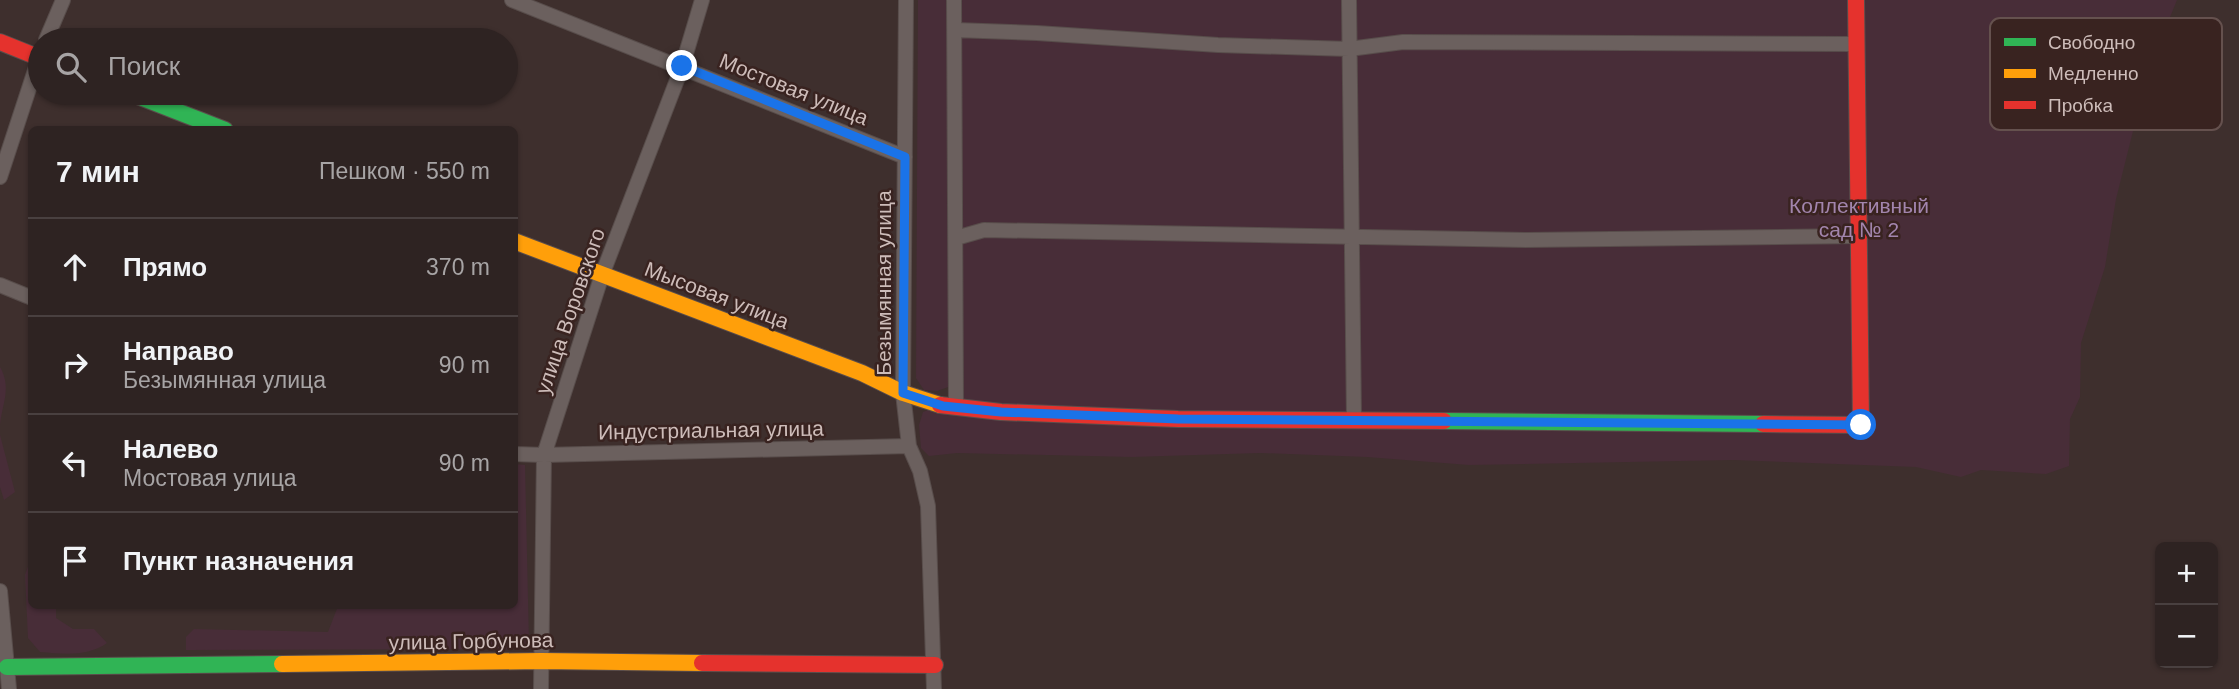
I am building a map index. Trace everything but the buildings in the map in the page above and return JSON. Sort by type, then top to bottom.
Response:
[{"type":"street","points":[[51,28],[63,0]]},
{"type":"street","name":"Мостовая улица","points":[[512,0],[905,157]]},
{"type":"street","name":"улица Воровского","points":[[541,689],[544,455],[602,275],[682,66],[702,0]]},
{"type":"street","name":"Безымянная улица","points":[[906,0],[903,393],[909,446],[920,471],[928,506],[934,689]]},
{"type":"street","points":[[954,0],[956,407]]},
{"type":"street","points":[[1349,0],[1354,420]]},
{"type":"street","points":[[956,238],[984,230],[1526,240],[1858,236],[1856,0]]},
{"type":"street","points":[[955,30],[1219,45],[1349,49],[1402,42],[1856,44]]},
{"type":"street","points":[[0,42],[28,52]]},
{"type":"street","points":[[0,177],[28,93]]},
{"type":"street","points":[[161,105],[215,126]]},
{"type":"street","name":"Мысовая улица","points":[[518,243],[862,373],[903,393],[943,406],[1001,412],[1178,419],[1861,425],[1858,236]]},
{"type":"street","points":[[0,285],[28,296]]},
{"type":"street","name":"Индустриальная улица","points":[[518,454],[909,446]]},
{"type":"street","points":[[1,597],[9,689]]},
{"type":"street","name":"улица Горбунова","points":[[7,667],[541,661],[935,665]]},
{"type":"green space","name":"Коллективный сад № 2","points":[[918,0],[2177,0],[2170,18],[1990,18],[1990,130],[2133,130],[2116,199],[2105,267],[2081,343],[2080,397],[2070,419],[2069,466],[2046,474],[1981,470],[1961,477],[1916,467],[1733,460],[1469,465],[1367,457],[1260,453],[1132,457],[957,453],[929,456],[921,448],[919,425],[923,412],[931,409],[946,412],[951,386],[937,391],[924,390],[916,378]]},
{"type":"green space","points":[[0,367],[6,389],[0,425]]},
{"type":"green space","points":[[0,435],[15,492],[4,500],[0,487]]},
{"type":"green space","points":[[518,464],[525,465],[529,644],[508,649],[186,650],[186,637],[194,629],[328,632],[337,609],[518,609]]},
{"type":"green space","points":[[28,566],[28,609],[56,609],[56,618],[73,629],[94,629],[107,643],[83,653],[40,652],[28,638],[25,575]]},
{"type":"traffic: fast","points":[[161,105],[215,126]]},
{"type":"traffic: fast","points":[[1444,421],[1763,424]]},
{"type":"traffic: fast","points":[[7,667],[282,664]]},
{"type":"traffic: slow","points":[[518,243],[940,405]]},
{"type":"traffic: slow","points":[[282,664],[541,661],[702,663]]},
{"type":"traffic: jam","points":[[1763,424],[1861,425],[1856,0]]},
{"type":"traffic: jam","points":[[0,42],[28,53]]},
{"type":"traffic: jam","points":[[940,405],[1001,412],[1178,419],[1444,421]]},
{"type":"traffic: jam","points":[[702,663],[935,665]]},
{"type":"route","points":[[682,66],[905,157],[903,393],[943,406],[1001,412],[1178,419],[1861,425]]}]
